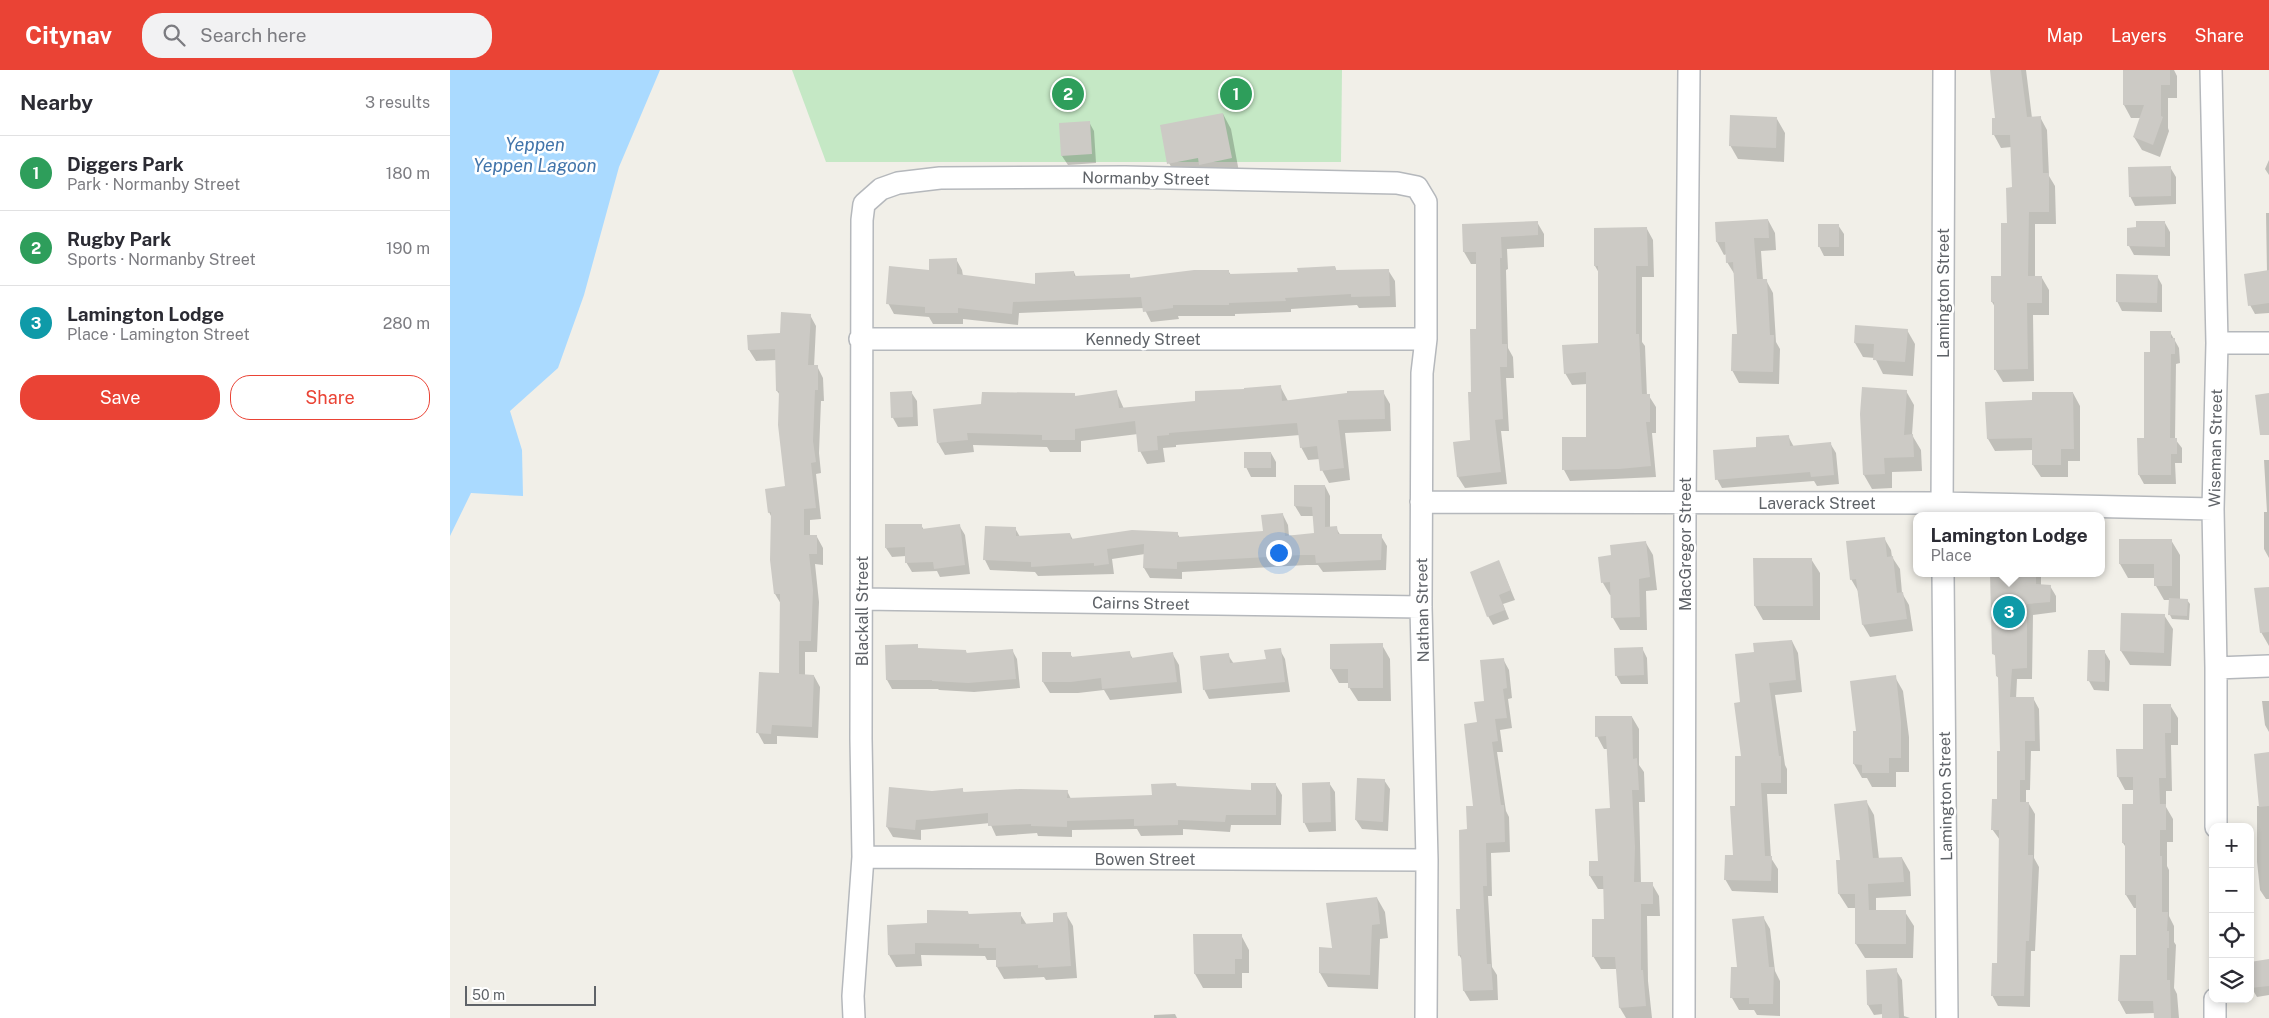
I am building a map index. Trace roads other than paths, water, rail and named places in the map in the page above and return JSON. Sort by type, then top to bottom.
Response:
[{"type":"street","name":"MacGregor Street","points":[[1684,1018],[1684,503],[1689,70]]},
{"type":"street","name":"Lamington Street","points":[[1942,509],[1944,70]]},
{"type":"street","name":"Wiseman Street","points":[[2211,70],[2218,343],[2213,509],[2216,823]]},
{"type":"street","name":"Normanby Street","points":[[864,204],[881,190],[898,183],[940,178],[1125,177],[1397,183],[1417,187],[1426,202]]},
{"type":"street","name":"Nathan Street","points":[[1426,202],[1426,339],[1422,373],[1421,502],[1421,607],[1427,860],[1426,1018]]},
{"type":"street","name":"Blackall Street","points":[[854,1018],[853,996],[864,857],[861,739],[860,340],[862,220],[864,204]]},
{"type":"street","name":"Kennedy Street","points":[[860,340],[1426,339]]},
{"type":"street","points":[[2218,343],[2269,343]]},
{"type":"street","name":"Laverack Street","points":[[1421,502],[1684,503],[1942,509],[2213,509]]},
{"type":"street","name":"Lamington Street","points":[[1943,577],[1947,1018]]},
{"type":"street","name":"Cairns Street","points":[[862,599],[1421,607]]},
{"type":"street","points":[[2216,668],[2269,666]]},
{"type":"street","name":"Bowen Street","points":[[864,857],[1427,860]]},
{"type":"street","points":[[2215,1003],[2215,1018]]},
{"type":"water","name":"Yeppen Yeppen Lagoon","points":[[450,70],[660,70],[619,167],[584,295],[558,368],[510,411],[522,450],[523,496],[471,493],[450,536]]},
{"type":"place","name":"Rugby Park","points":[[1068,94]]},
{"type":"place","name":"Diggers Park","points":[[1236,94]]},
{"type":"place","name":"Lamington Lodge","points":[[2009,612]]}]
